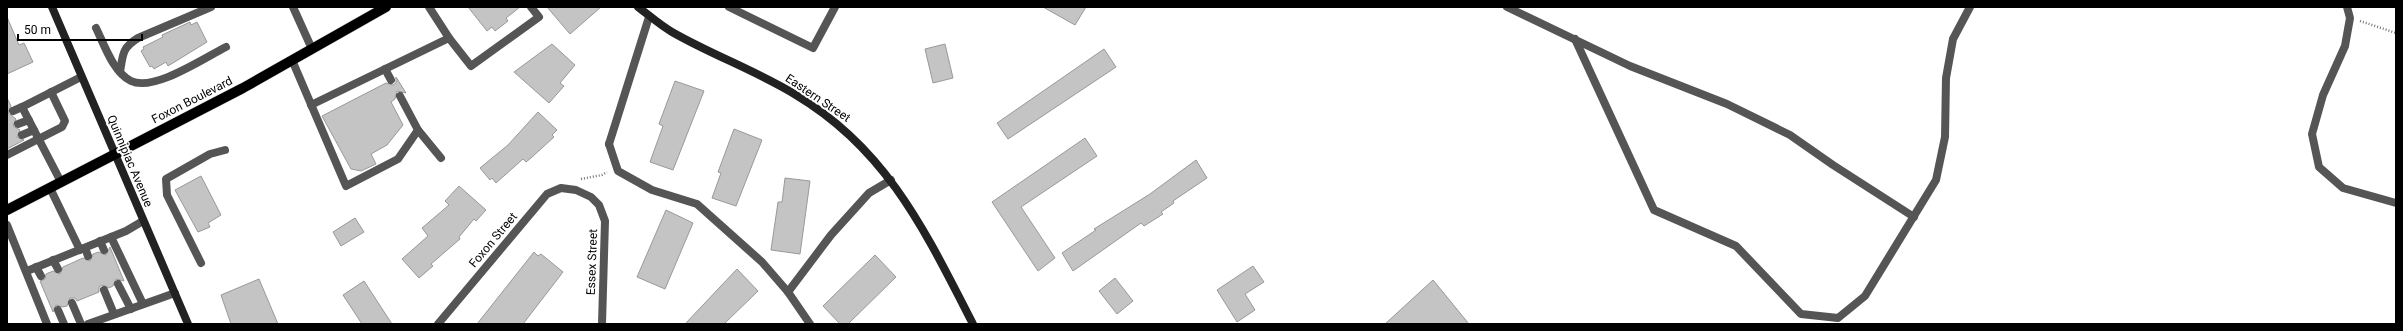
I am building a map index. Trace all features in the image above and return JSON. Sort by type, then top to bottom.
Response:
[{"type":"main road","name":"Foxon Boulevard","points":[[7,210],[242,88],[386,7]]},
{"type":"street","name":"Quinnipiac Avenue","points":[[52,7],[114,155],[188,324]]},
{"type":"street","points":[[120,72],[123,53],[127,45],[138,38],[211,7]]},
{"type":"street","points":[[293,7],[312,49]]},
{"type":"street","points":[[429,7],[449,38],[471,66],[539,17],[531,7]]},
{"type":"street","points":[[729,7],[813,48],[835,7]]},
{"type":"street","points":[[1507,7],[1630,66],[1727,104],[1790,135],[1833,166],[1914,217]]},
{"type":"street","points":[[1575,39],[1654,210],[1736,246],[1801,314],[1838,318],[1865,296],[1936,180],[1945,137],[1946,78],[1953,39],[1970,7]]},
{"type":"street","points":[[2347,7],[2350,18],[2345,46],[2323,95],[2312,134],[2319,167],[2343,188],[2396,203]]},
{"type":"street","points":[[645,10],[609,144],[618,171],[652,190],[697,204],[762,262],[788,292],[810,324]]},
{"type":"street","name":"Eastern Street","points":[[645,10],[673,33],[802,99],[837,123],[864,148],[891,180],[942,264],[973,324]]},
{"type":"street","points":[[96,28],[120,72],[130,80],[140,84],[155,82],[226,46]]},
{"type":"street","points":[[311,105],[449,38]]},
{"type":"street","points":[[292,60],[346,186],[398,159],[418,130]]},
{"type":"street","points":[[385,69],[391,80]]},
{"type":"street","points":[[13,111],[81,77]]},
{"type":"street","points":[[7,155],[62,127],[65,121],[51,92]]},
{"type":"street","points":[[400,96],[418,130],[441,158]]},
{"type":"street","points":[[22,107],[62,182]]},
{"type":"street","points":[[18,124],[29,120]]},
{"type":"street","points":[[22,135],[34,130]]},
{"type":"street","points":[[202,263],[167,195],[166,179],[210,154],[225,150]]},
{"type":"street","points":[[788,292],[831,236],[869,193],[891,180]]},
{"type":"street","points":[[50,188],[82,249],[88,256]]},
{"type":"street","name":"Foxon Street","points":[[438,324],[547,194],[561,188],[576,190]]},
{"type":"street","name":"Essex Street","points":[[576,190],[591,197],[599,205],[605,221],[602,324]]},
{"type":"street","points":[[27,271],[100,242],[143,221]]},
{"type":"street","points":[[7,225],[27,271],[47,324]]},
{"type":"street","points":[[111,237],[143,304]]},
{"type":"street","points":[[100,242],[104,250]]},
{"type":"street","points":[[53,260],[58,269]]},
{"type":"street","points":[[36,267],[41,276]]},
{"type":"street","points":[[118,284],[131,309]]},
{"type":"street","points":[[104,290],[114,314]]},
{"type":"street","points":[[88,324],[175,293]]},
{"type":"street","points":[[72,304],[81,324]]},
{"type":"street","points":[[58,310],[64,324]]},
{"type":"path","points":[[2350,18],[2396,33]]},
{"type":"path","points":[[576,190],[580,179],[602,175],[616,166]]},
{"type":"building","points":[[468,7],[520,7],[506,18],[508,21],[495,31],[492,27],[487,31]]},
{"type":"building","points":[[547,7],[601,7],[570,34]]},
{"type":"building","points":[[1043,7],[1086,7],[1075,25]]},
{"type":"building","points":[[7,17],[19,45],[24,43],[33,62],[7,74]]},
{"type":"building","points":[[190,22],[191,25],[197,22],[207,42],[168,66],[166,62],[154,69],[152,66],[150,67],[141,51],[144,49],[143,47],[163,37],[162,35]]},
{"type":"building","points":[[552,44],[575,65],[560,83],[564,86],[549,103],[514,72]]},
{"type":"building","points":[[945,44],[953,78],[933,83],[925,49]]},
{"type":"building","points":[[1104,49],[1116,67],[1008,139],[997,123]]},
{"type":"building","points":[[396,77],[406,93],[397,91],[395,99],[391,102],[403,125],[387,145],[371,154],[376,164],[361,171],[351,169],[322,116],[386,83],[393,85],[396,83]]},
{"type":"building","points":[[675,81],[704,91],[673,170],[650,162],[663,126],[659,124]]},
{"type":"building","points":[[7,98],[11,106],[8,113],[16,119],[13,126],[20,130],[17,137],[24,140],[7,149]]},
{"type":"building","points":[[538,112],[557,130],[552,135],[554,137],[526,162],[523,159],[496,183],[492,178],[490,180],[480,168],[508,145]]},
{"type":"building","points":[[734,129],[762,140],[736,206],[712,198],[721,173],[718,172]]},
{"type":"building","points":[[1085,138],[1097,156],[1021,207],[1055,258],[1038,271],[992,202]]},
{"type":"building","points":[[1196,160],[1207,178],[1173,201],[1174,203],[1161,212],[1163,214],[1144,226],[1141,223],[1073,271],[1062,253],[1096,230],[1094,229],[1150,194]]},
{"type":"building","points":[[201,176],[221,215],[208,223],[210,227],[198,232],[175,190]]},
{"type":"building","points":[[785,178],[810,181],[800,254],[771,250],[778,202],[782,202]]},
{"type":"building","points":[[459,186],[486,210],[476,221],[474,219],[459,237],[460,239],[431,264],[433,266],[419,278],[402,259],[428,236],[422,228],[449,205],[445,201]]},
{"type":"building","points":[[666,210],[693,223],[665,289],[637,277]]},
{"type":"building","points":[[355,218],[364,232],[341,246],[333,232]]},
{"type":"building","points":[[110,247],[124,281],[116,279],[113,286],[109,288],[102,285],[99,287],[99,292],[77,301],[75,298],[70,298],[67,306],[63,307],[56,305],[53,312],[40,281],[45,279],[46,274],[53,271],[60,274],[63,267],[83,258],[90,261],[93,254],[99,252],[106,255]]},
{"type":"building","points":[[534,252],[538,256],[541,254],[563,272],[523,324],[477,324]]},
{"type":"building","points":[[875,255],[896,277],[848,324],[840,324],[823,306]]},
{"type":"building","points":[[1253,266],[1264,282],[1245,294],[1255,310],[1237,322],[1217,290]]},
{"type":"building","points":[[737,269],[758,291],[724,324],[685,324]]},
{"type":"building","points":[[1115,278],[1133,301],[1117,314],[1099,291]]},
{"type":"building","points":[[259,279],[278,324],[231,324],[221,295]]},
{"type":"building","points":[[1433,280],[1469,324],[1385,324]]},
{"type":"building","points":[[364,281],[392,324],[362,324],[343,295]]}]
